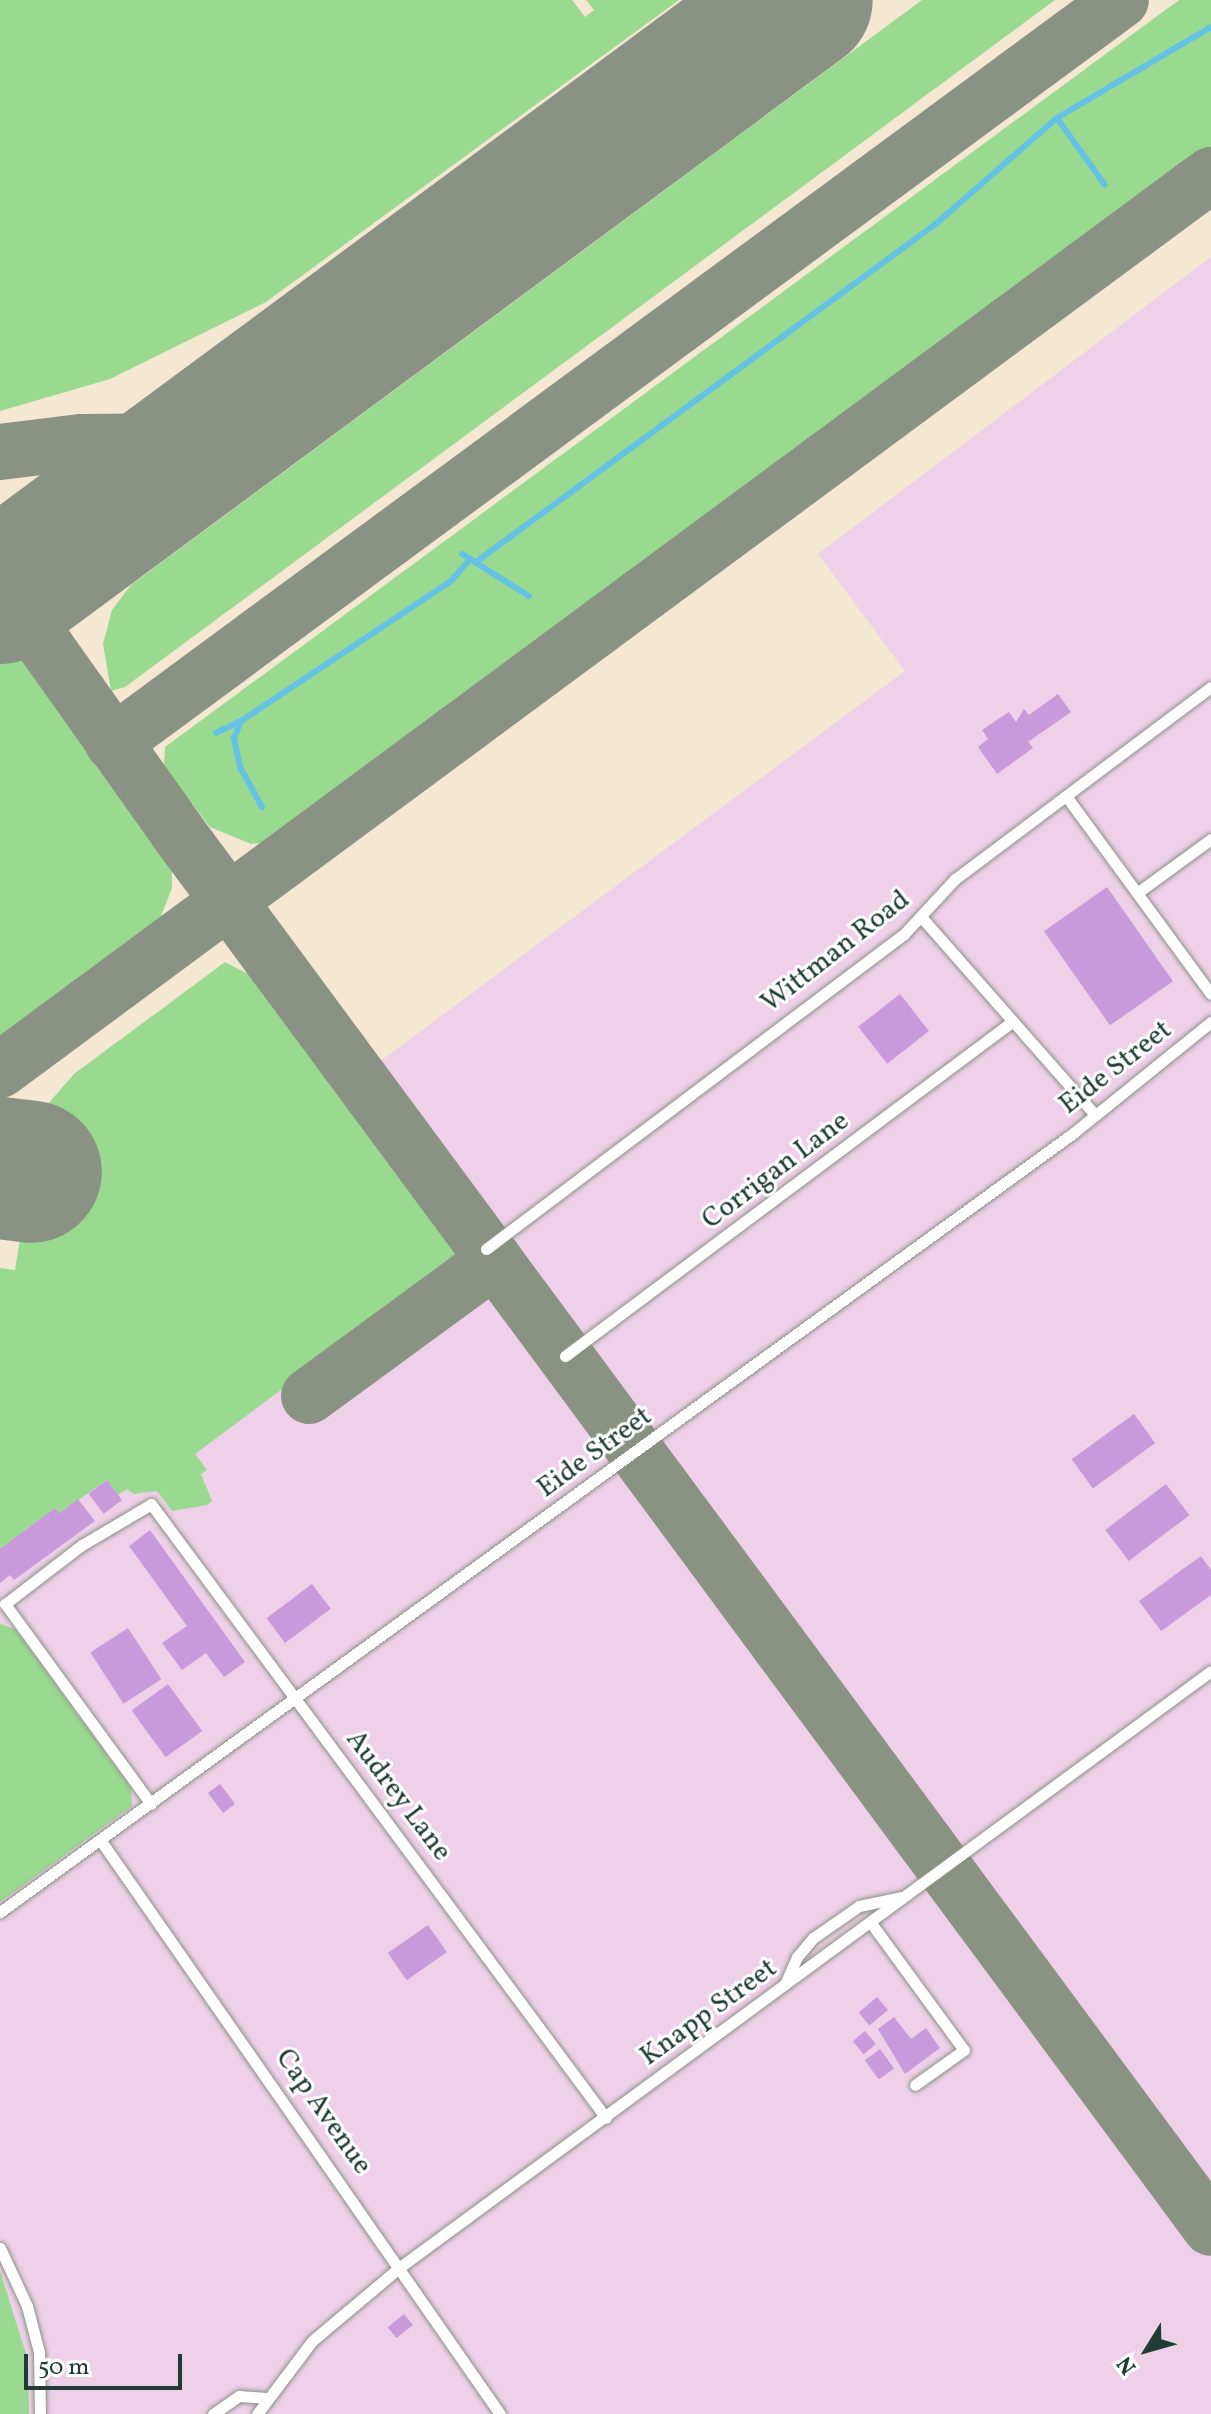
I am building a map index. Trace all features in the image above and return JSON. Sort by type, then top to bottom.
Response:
[{"type":"lane","name":"Wittman Road","points":[[486,1249],[923,919],[955,879],[1211,687]]},
{"type":"lane","points":[[1066,796],[1211,994]]},
{"type":"lane","points":[[1137,893],[1211,839]]},
{"type":"lane","points":[[923,919],[1095,1115]]},
{"type":"lane","name":"Corrigan Lane","points":[[565,1356],[1013,1021]]},
{"type":"lane","name":"Eide Street","points":[[0,1912],[297,1700],[1095,1115],[1211,1022]]},
{"type":"lane","name":"Audrey Lane","points":[[151,1804],[5,1604],[147,1505],[297,1700],[606,2118]]},
{"type":"lane","name":"Knapp Street","points":[[257,2414],[266,2398],[312,2341],[400,2267],[1211,1671]]},
{"type":"lane","name":"Cap Avenue","points":[[101,1841],[500,2414]]},
{"type":"lane","points":[[784,1987],[797,1957],[813,1938],[859,1906],[906,1897]]},
{"type":"lane","points":[[871,1923],[964,2050],[915,2085]]},
{"type":"lane","points":[[0,2248],[27,2306],[39,2352],[40,2414]]},
{"type":"lane","points":[[213,2414],[239,2396],[266,2398]]},
{"type":"shaded area","points":[[1211,257],[1211,2414],[0,2414],[0,1344],[905,671],[818,554]]},
{"type":"green space","points":[[0,0],[572,0],[585,17],[594,10],[586,0],[679,0],[266,302],[110,379],[0,411]]},
{"type":"green space","points":[[922,0],[1055,0],[125,687],[111,691],[103,644],[112,610],[131,585]]},
{"type":"green space","points":[[1179,0],[1211,0],[1211,155],[292,834],[281,841],[251,844],[210,827],[164,767],[165,747]]},
{"type":"green space","points":[[0,631],[163,854],[172,869],[172,888],[154,934],[0,1049]]},
{"type":"green space","points":[[225,962],[252,976],[296,1026],[464,1253],[195,1454],[207,1470],[201,1474],[212,1501],[207,1505],[172,1511],[157,1491],[134,1494],[127,1489],[118,1495],[107,1480],[60,1513],[55,1508],[0,1549],[0,1268],[15,1270],[40,1113],[74,1074]]},
{"type":"green space","points":[[0,1624],[15,1629],[131,1788],[132,1806],[0,1902]]},
{"type":"green space","points":[[0,2271],[28,2360],[29,2414],[0,2414]]},
{"type":"building","points":[[1058,694],[1071,712],[1028,742],[1033,748],[997,774],[978,747],[988,739],[982,730],[1009,712],[1016,722],[1024,709],[1029,715]]},
{"type":"building","points":[[1107,887],[1173,981],[1110,1025],[1044,931]]},
{"type":"building","points":[[900,994],[929,1031],[887,1064],[858,1027]]},
{"type":"building","points":[[1134,1414],[1155,1443],[1093,1488],[1072,1459]]},
{"type":"building","points":[[107,1480],[122,1500],[104,1514],[89,1494]]},
{"type":"building","points":[[1166,1484],[1189,1515],[1129,1561],[1105,1530]]},
{"type":"building","points":[[78,1499],[95,1521],[14,1580],[10,1575],[0,1583],[0,1549],[55,1508],[60,1513]]},
{"type":"building","points":[[150,1530],[245,1662],[224,1677],[206,1653],[182,1670],[162,1643],[187,1626],[129,1546]]},
{"type":"building","points":[[1201,1556],[1211,1570],[1211,1595],[1161,1631],[1139,1601]]},
{"type":"building","points":[[312,1584],[331,1609],[285,1643],[266,1618]]},
{"type":"building","points":[[128,1628],[161,1679],[123,1704],[90,1653]]},
{"type":"building","points":[[168,1684],[202,1731],[166,1757],[132,1710]]},
{"type":"building","points":[[220,1784],[235,1804],[223,1813],[208,1793]]},
{"type":"building","points":[[428,1925],[447,1952],[407,1980],[388,1953]]},
{"type":"building","points":[[877,1997],[888,2010],[870,2025],[859,2012]]},
{"type":"building","points":[[894,2017],[911,2039],[926,2028],[940,2048],[905,2074],[878,2029]]},
{"type":"building","points":[[865,2031],[876,2044],[864,2054],[853,2041]]},
{"type":"building","points":[[880,2049],[894,2068],[879,2080],[865,2060]]},
{"type":"building","points":[[404,2314],[413,2325],[396,2338],[388,2327]]},
{"type":"waterway","points":[[476,562],[937,223],[1057,118],[1211,27]]},
{"type":"waterway","points":[[1057,118],[1105,185]]},
{"type":"waterway","points":[[462,554],[529,596]]},
{"type":"waterway","points":[[262,807],[240,767],[234,738],[241,721],[451,581],[470,559]]},
{"type":"waterway","points":[[216,733],[241,721]]},
{"type":"taxiway","points":[[113,743],[1121,0]]},
{"type":"taxiway","points":[[0,1070],[1211,175]]},
{"type":"taxiway","points":[[0,452],[82,442],[206,441]]},
{"type":"taxiway","points":[[5,589],[176,830],[1211,2228]]},
{"type":"taxiway","points":[[309,1396],[495,1260]]},
{"type":"runway","points":[[0,593],[802,0]]},
{"type":"runway","points":[[0,1168],[31,1172]]}]
